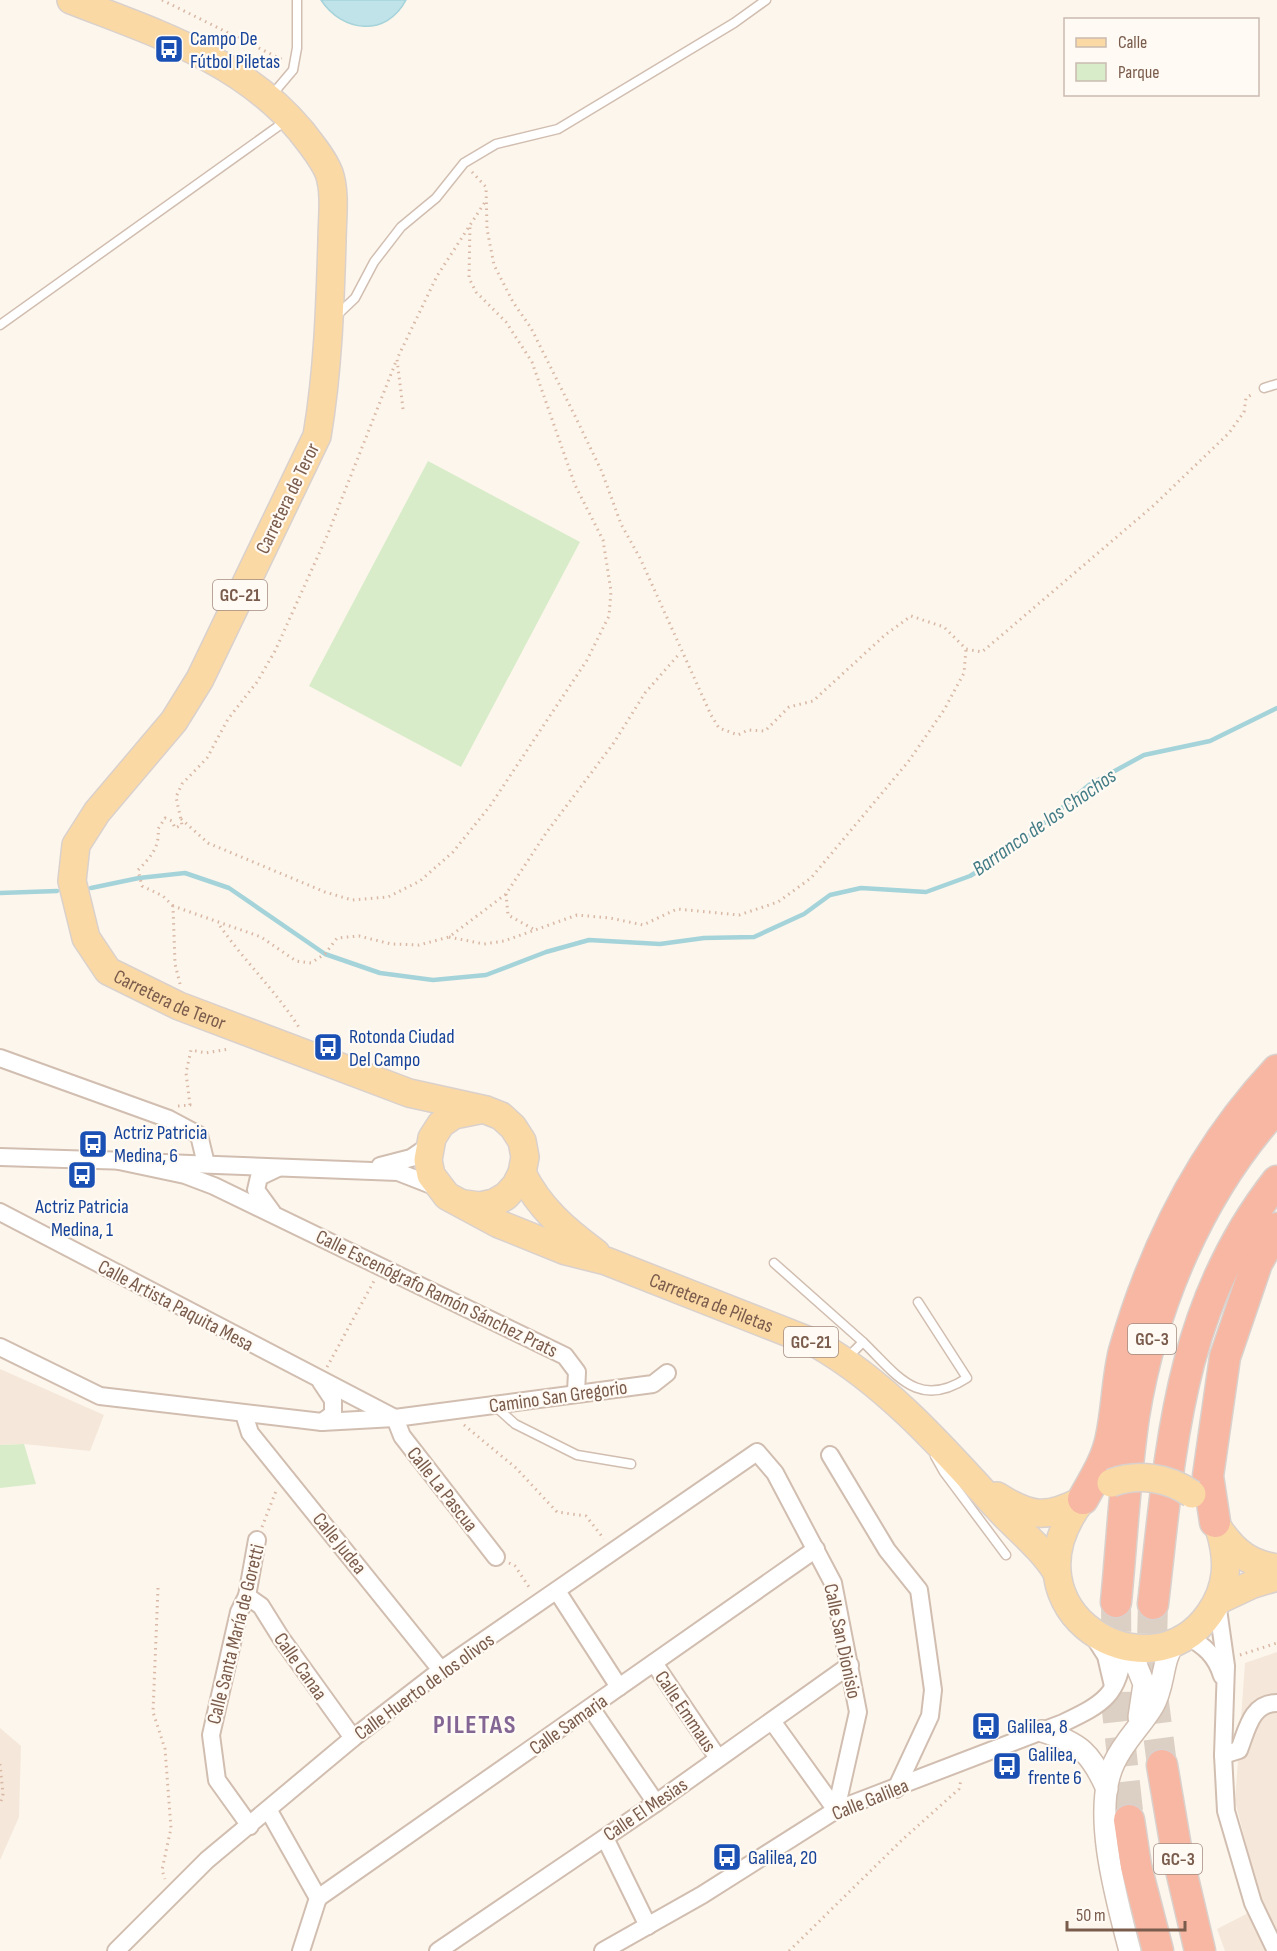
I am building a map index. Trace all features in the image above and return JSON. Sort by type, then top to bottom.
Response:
[{"type":"highway","points":[[1082,1500],[1105,1457],[1111,1439],[1124,1354],[1144,1289],[1174,1218],[1204,1162],[1252,1097],[1277,1070]]},
{"type":"highway","name":"GC-3","points":[[1116,1602],[1134,1416],[1165,1294],[1198,1223],[1228,1170],[1277,1107]]},
{"type":"highway","name":"GC-3","points":[[1153,1604],[1173,1429],[1185,1373],[1204,1312],[1232,1249],[1277,1180]]},
{"type":"highway","points":[[1218,1527],[1208,1468],[1225,1358],[1257,1263],[1277,1228]]},
{"type":"highway","name":"GC-3","points":[[1162,1765],[1177,1853],[1200,1951]]},
{"type":"highway","name":"GC-3","points":[[1129,1820],[1136,1866],[1158,1951]]},
{"type":"main road","name":"Carretera de Teror","points":[[71,0],[192,47],[230,68],[290,118],[314,147],[329,174],[332,200],[330,321],[324,393],[317,436],[200,679],[174,721],[97,812],[76,845],[72,880],[86,938],[108,971],[179,1006],[409,1093]]},
{"type":"main road","name":"GC-21","points":[[409,1093],[486,1110],[501,1116],[513,1127],[522,1141],[525,1157],[522,1173],[530,1190],[552,1217],[606,1261]]},
{"type":"main road","points":[[409,1093],[425,1120],[431,1141]]},
{"type":"main road","points":[[439,1188],[428,1160],[431,1141],[441,1124],[454,1114],[470,1110],[486,1110]]},
{"type":"main road","points":[[465,1204],[480,1206],[494,1203],[506,1196],[522,1173]]},
{"type":"main road","name":"GC-21","points":[[439,1188],[447,1196],[499,1224],[566,1251],[606,1261]]},
{"type":"main road","name":"Carretera de Piletas","points":[[606,1261],[818,1344],[854,1351],[921,1429],[978,1484]]},
{"type":"main road","name":"GC-21","points":[[978,1484],[1012,1506],[1035,1514],[1060,1512],[1122,1479],[1145,1477],[1169,1481],[1192,1494],[1207,1508],[1218,1527],[1241,1556],[1262,1565],[1277,1568]]},
{"type":"main road","name":"GC-21","points":[[978,1484],[997,1507],[1043,1551],[1056,1571]]},
{"type":"main road","name":"GC-21","points":[[1082,1500],[1066,1521],[1057,1546],[1056,1571],[1062,1594],[1073,1615],[1090,1631],[1126,1647],[1158,1647],[1180,1639],[1204,1621],[1218,1601],[1226,1577],[1226,1552],[1218,1527]]},
{"type":"main road","name":"GC-21","points":[[1218,1601],[1253,1584],[1277,1578]]},
{"type":"street","points":[[0,1058],[169,1119],[199,1135],[206,1164]]},
{"type":"street","points":[[365,1171],[411,1158],[431,1141]]},
{"type":"street","points":[[0,1156],[398,1172],[439,1188]]},
{"type":"street","name":"Calle Escenógrafo Ramón Sánchez Prats","points":[[119,1161],[185,1175],[273,1213],[565,1356],[577,1372],[576,1392]]},
{"type":"street","name":"Calle Escenógrafo Ramón Sánchez Prats","points":[[273,1213],[256,1190],[259,1177],[282,1166]]},
{"type":"street","name":"Calle Artista Paquita Mesa","points":[[0,1212],[394,1418]]},
{"type":"street","name":"Camino San Gregorio","points":[[0,1347],[100,1396],[322,1422],[394,1418],[576,1392],[653,1384],[667,1373]]},
{"type":"street","points":[[320,1381],[333,1400],[333,1414],[322,1422]]},
{"type":"street","name":"Calle Judea","points":[[244,1414],[249,1433],[283,1472],[441,1670]]},
{"type":"street","name":"Calle La Pascua","points":[[394,1418],[402,1436],[496,1557]]},
{"type":"street","name":"Calle Huerto de los olivos","points":[[116,1951],[169,1895],[353,1738],[441,1670],[540,1604],[757,1452]]},
{"type":"street","name":"Calle San Dionisio","points":[[757,1452],[776,1473],[833,1583],[858,1712],[836,1810]]},
{"type":"street","points":[[830,1455],[887,1550],[919,1590],[933,1690],[930,1716],[896,1788]]},
{"type":"street","name":"Calle Santa María de Goretti","points":[[250,1826],[217,1780],[211,1735],[239,1612],[247,1596],[257,1540]]},
{"type":"street","name":"Calle Samaria","points":[[318,1898],[816,1549]]},
{"type":"street","points":[[557,1591],[620,1687]]},
{"type":"street","name":"Calle Canaa","points":[[247,1596],[261,1606],[280,1638],[353,1738]]},
{"type":"street","points":[[1218,1601],[1226,1695],[1223,1755],[1226,1811],[1252,1903],[1276,1951]]},
{"type":"street","points":[[1090,1631],[1106,1656],[1113,1686]]},
{"type":"street","points":[[1130,1951],[1107,1843],[1104,1818],[1107,1789],[1113,1764],[1137,1726],[1153,1706],[1166,1658],[1180,1639],[1197,1642],[1213,1656],[1222,1675],[1226,1695]]},
{"type":"street","points":[[1113,1686],[1119,1676],[1126,1647]]},
{"type":"street","points":[[1126,1647],[1144,1684],[1137,1726]]},
{"type":"street","name":"Calle Emmaus","points":[[654,1663],[718,1758]]},
{"type":"street","name":"Calle El Mesias","points":[[438,1951],[656,1803],[850,1665]]},
{"type":"street","name":"Calle Galilea","points":[[603,1951],[702,1895],[836,1810],[1042,1731],[1095,1708],[1102,1703],[1113,1686]]},
{"type":"street","points":[[1223,1755],[1239,1750],[1254,1712],[1263,1705],[1277,1703]]},
{"type":"street","points":[[591,1708],[656,1803]]},
{"type":"street","points":[[772,1721],[836,1810]]},
{"type":"street","points":[[1042,1731],[1064,1738],[1081,1747],[1094,1761],[1107,1789]]},
{"type":"street","points":[[269,1811],[318,1898],[301,1951]]},
{"type":"street","points":[[605,1838],[648,1926]]},
{"type":"lane","points":[[269,99],[293,70],[297,48],[297,0]]},
{"type":"lane","points":[[330,321],[355,298],[374,262],[401,227],[436,198],[464,163],[496,144],[558,129],[734,23],[766,0]]},
{"type":"lane","points":[[0,325],[290,118]]},
{"type":"lane","points":[[1264,388],[1277,384]]},
{"type":"lane","points":[[774,1263],[854,1351],[906,1384],[930,1392],[949,1390],[968,1378],[918,1302]]},
{"type":"lane","points":[[493,1404],[515,1424],[577,1455],[631,1464]]},
{"type":"lane","points":[[921,1429],[944,1472],[1006,1555]]},
{"type":"path","points":[[162,0],[279,56],[293,70]]},
{"type":"path","points":[[464,163],[486,187],[487,230],[494,265],[513,302],[531,328],[576,418],[602,472],[621,524],[640,558],[711,715],[719,728],[738,735],[748,730],[765,731],[789,707],[813,701],[885,635],[911,616],[944,627],[966,649],[982,651],[1105,548],[1229,433],[1244,412],[1246,398],[1264,388]]},
{"type":"path","points":[[486,200],[437,276],[397,359],[327,536],[275,651],[258,682],[228,719],[207,758],[182,784],[176,797],[182,825],[175,828],[172,821],[165,819],[158,829],[159,840],[150,858],[138,870],[142,886],[164,896],[173,906],[261,937],[296,961],[311,963],[325,954],[337,938],[359,936],[391,944],[419,945],[449,937],[506,894],[546,833],[614,744],[645,693],[658,677],[678,659],[681,651]]},
{"type":"path","points":[[181,819],[208,843],[325,892],[352,900],[388,897],[420,880],[445,859],[490,807],[587,660],[609,616],[611,591],[603,540],[575,485],[532,362],[506,322],[476,291],[469,278],[470,225]]},
{"type":"path","points":[[397,359],[403,410]]},
{"type":"path","points":[[449,937],[484,944],[504,941],[577,915],[610,918],[643,925],[677,909],[739,915],[778,902],[811,878],[908,762],[944,710],[964,673],[966,649]]},
{"type":"path","points":[[506,894],[508,915],[535,930]]},
{"type":"path","points":[[173,906],[175,964],[180,981],[179,1006]]},
{"type":"path","points":[[320,1381],[382,1266]]},
{"type":"path","name":"Camino San Gregorio","points":[[447,1411],[516,1468],[557,1512],[586,1516],[614,1552]]},
{"type":"path","name":"Calle Santa María de Goretti","points":[[257,1540],[283,1472]]},
{"type":"path","points":[[496,1557],[515,1566],[540,1604]]},
{"type":"path","points":[[158,1588],[153,1712],[165,1749],[171,1828],[162,1870],[169,1895]]},
{"type":"path","points":[[789,1951],[902,1840],[959,1789],[966,1760]]},
{"type":"path","points":[[0,1764],[3,1794],[0,1805]]},
{"type":"shaded area","points":[[0,1369],[104,1415],[90,1451],[24,1444],[0,1445]]},
{"type":"shaded area","points":[[1277,1652],[1277,1951],[1225,1951],[1217,1929],[1262,1906],[1235,1801],[1245,1663]]},
{"type":"shaded area","points":[[0,1728],[21,1746],[19,1817],[0,1860]]},
{"type":"green space","points":[[428,461],[580,542],[461,767],[309,686]]},
{"type":"green space","points":[[24,1444],[36,1484],[0,1488],[0,1445]]},
{"type":"water","points":[[321,0],[406,0],[387,21],[364,26],[340,19]]},
{"type":"waterway","name":"Barranco de los Chochos","points":[[91,888],[139,878],[185,873],[229,888],[325,954],[380,973],[433,980],[486,975],[546,952],[589,940],[660,944],[704,938],[754,937],[804,914],[830,895],[861,888],[926,892],[970,876],[1011,851],[1089,785],[1144,755],[1210,741],[1277,708]]},
{"type":"waterway","name":"Barranco de los Chochos","points":[[0,893],[57,891]]},
{"type":"tunnel","points":[[1116,1602],[1117,1711],[1129,1820]]},
{"type":"tunnel","points":[[1153,1604],[1151,1679],[1162,1765]]},
{"type":"place","name":"Campo De Fútbol Piletas","points":[[169,49]]},
{"type":"place","name":"Rotonda Ciudad Del Campo","points":[[328,1047]]},
{"type":"place","name":"Actriz Patricia Medina, 6","points":[[93,1144]]},
{"type":"place","name":"Actriz Patricia Medina, 1","points":[[82,1175]]},
{"type":"place","name":"Galilea, 8","points":[[986,1726]]},
{"type":"place","name":"Galilea, frente 6","points":[[1007,1766]]},
{"type":"place","name":"Galilea, 20","points":[[727,1857]]},
{"type":"district","name":"PILETAS","points":[[475,1724]]}]
